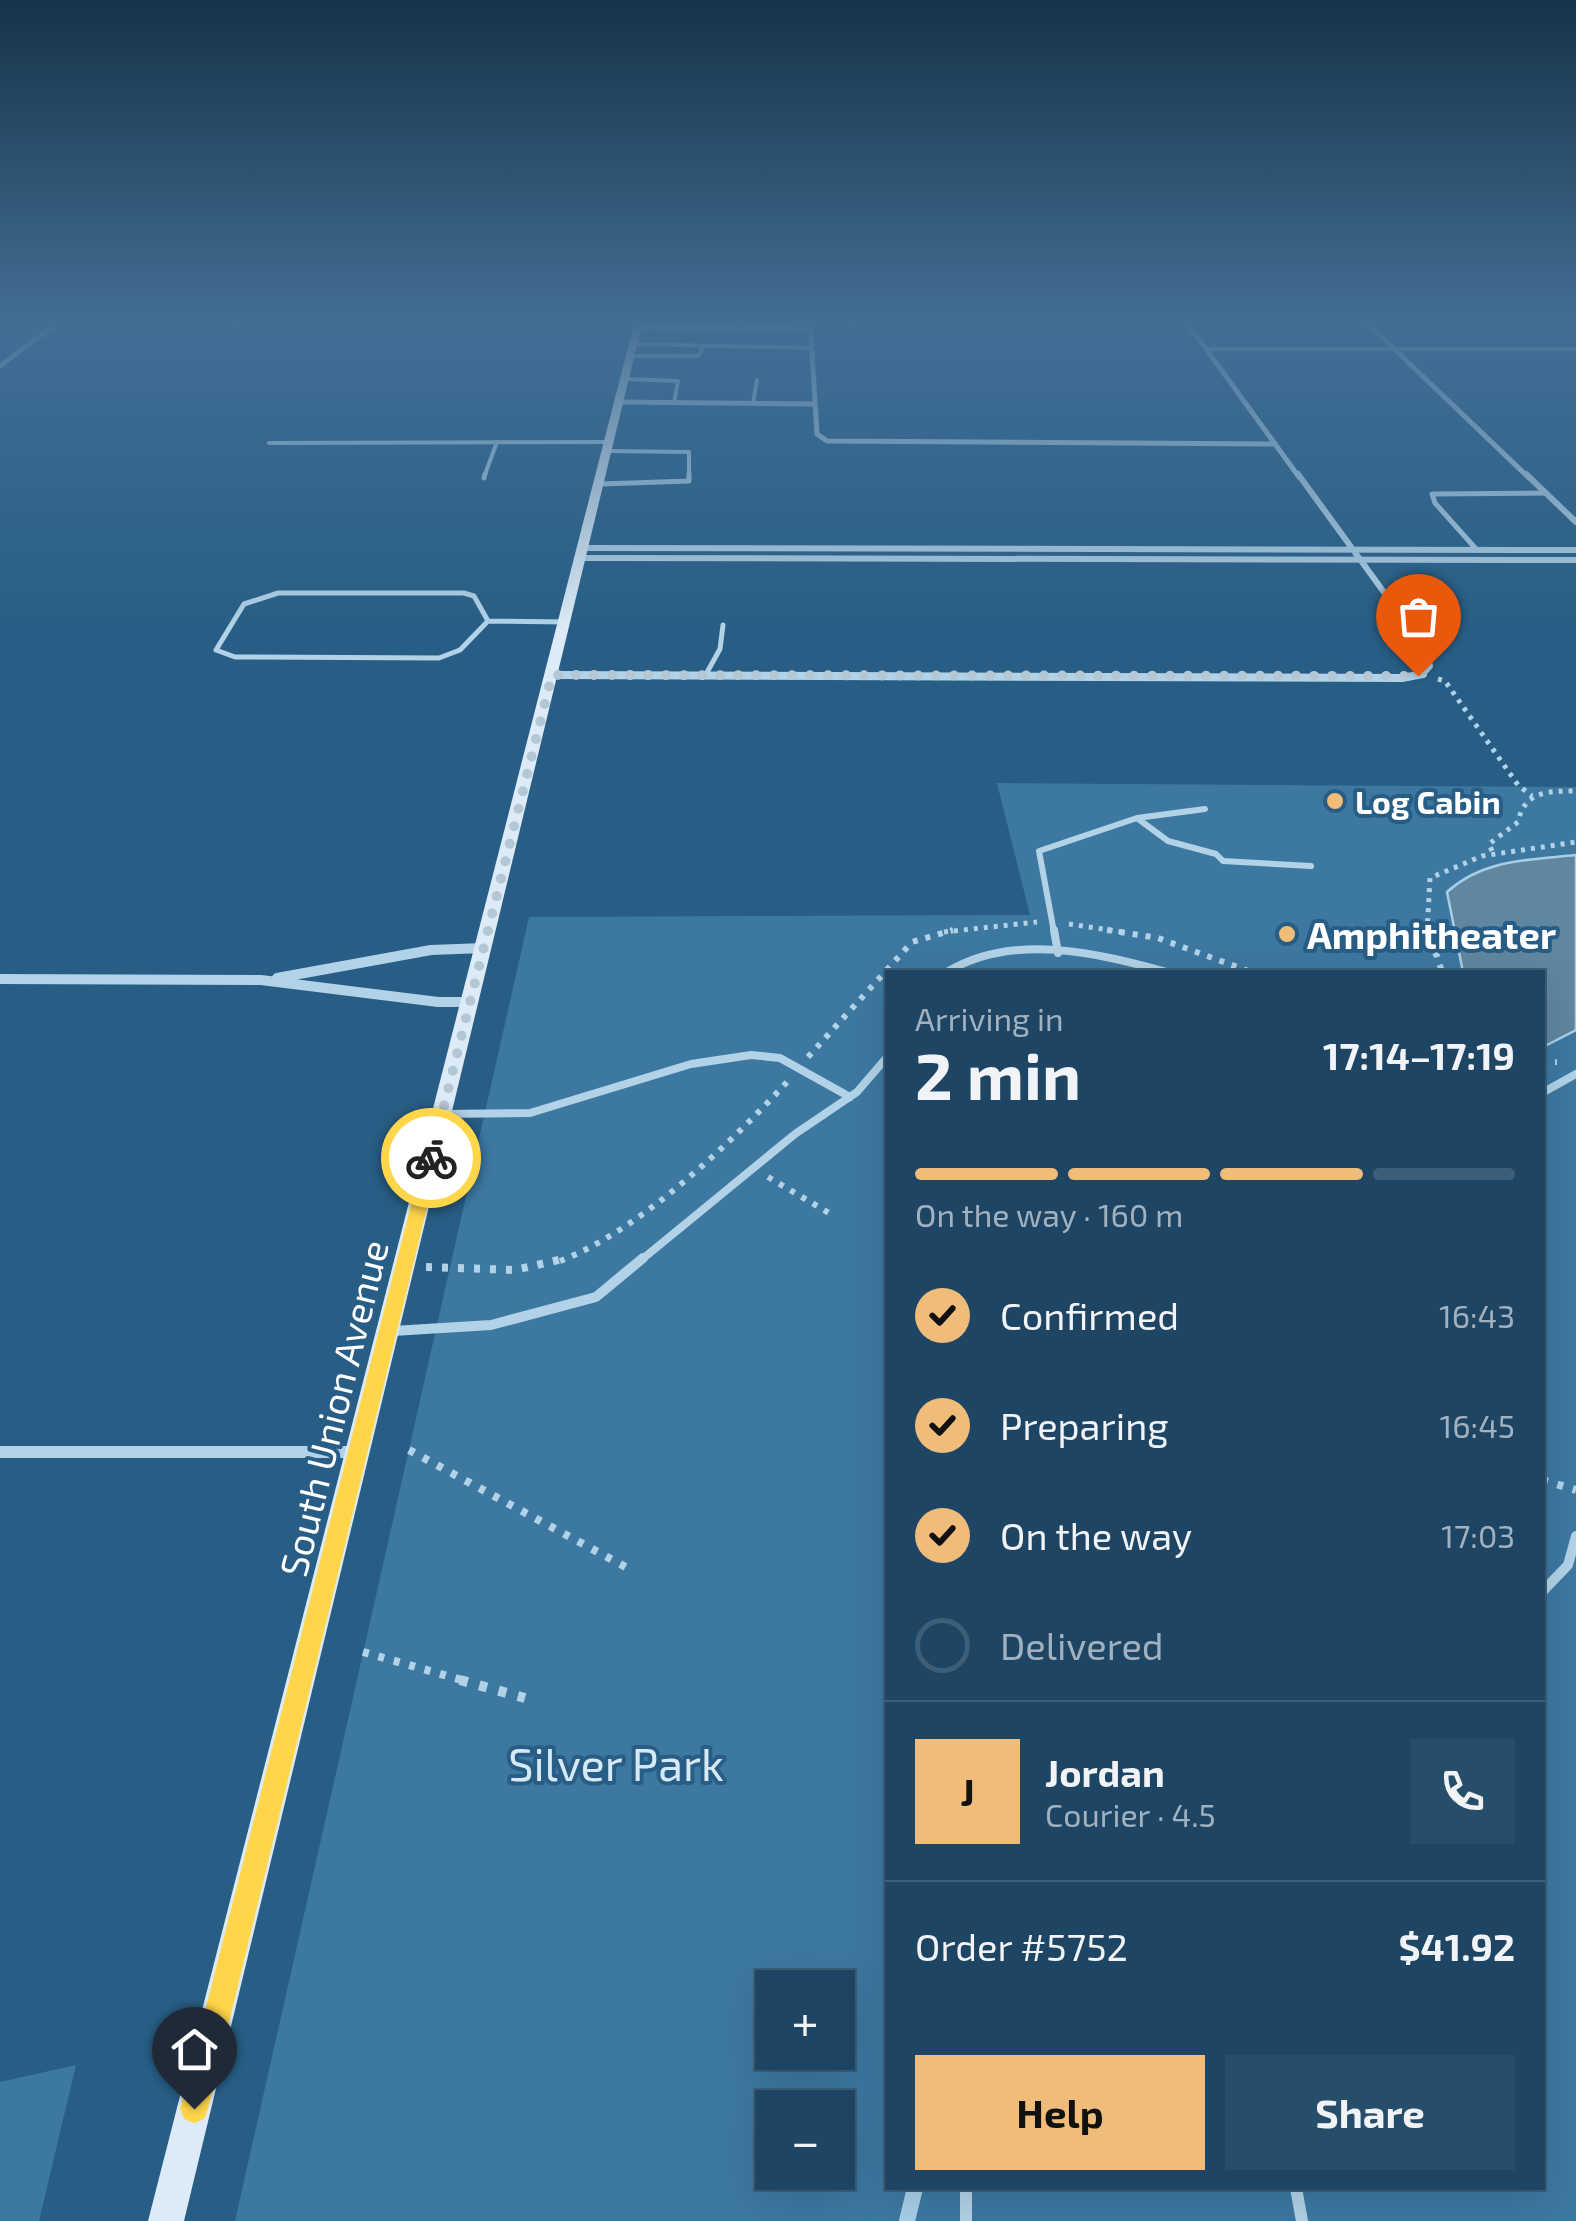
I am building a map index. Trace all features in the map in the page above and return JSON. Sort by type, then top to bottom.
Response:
[{"type":"main road","name":"South Union Avenue","points":[[166,2221],[615,424]]},
{"type":"street","points":[[816,424],[817,434],[827,442],[1276,444]]},
{"type":"street","points":[[552,675],[1402,678],[1423,674],[1430,666],[1426,650],[1261,424]]},
{"type":"street","points":[[1473,424],[1576,522]]},
{"type":"street","points":[[759,548],[759,558]]},
{"type":"street","points":[[584,553],[759,548],[1576,550]]},
{"type":"street","points":[[905,548],[907,559]]},
{"type":"street","points":[[1053,549],[1056,559]]},
{"type":"street","points":[[1198,549],[1204,559]]},
{"type":"street","points":[[1475,550],[1482,560]]},
{"type":"street","points":[[584,553],[759,558],[1576,560]]},
{"type":"street","points":[[262,980],[432,950],[484,948]]},
{"type":"street","points":[[0,979],[262,980],[438,1002],[470,1002]]},
{"type":"street","points":[[0,1452],[358,1452]]},
{"type":"lane","points":[[269,442],[497,442],[689,452],[686,482],[600,484]]},
{"type":"lane","points":[[484,478],[497,442]]},
{"type":"lane","points":[[1475,550],[1435,504],[1432,494],[1546,493]]},
{"type":"lane","points":[[488,621],[474,596],[464,593],[278,593],[253,596],[240,604],[216,650],[235,657],[438,658],[460,650],[488,621],[566,622]]},
{"type":"lane","points":[[706,676],[720,649],[723,625]]},
{"type":"lane","points":[[1058,953],[1038,851],[1137,818],[1205,809]]},
{"type":"lane","points":[[1137,818],[1168,841],[1216,854],[1223,861],[1312,866]]},
{"type":"lane","points":[[950,970],[981,954],[1058,953],[1121,959],[1160,970]]},
{"type":"lane","points":[[442,1114],[530,1114],[691,1064],[751,1055],[780,1058],[850,1096]]},
{"type":"lane","points":[[388,1331],[491,1325],[596,1297],[795,1134],[850,1096],[885,1059]]},
{"type":"lane","points":[[1545,1091],[1576,1074]]},
{"type":"lane","points":[[1545,1589],[1568,1565],[1576,1536]]},
{"type":"lane","points":[[966,2190],[966,2221]]},
{"type":"lane","points":[[1296,2190],[1302,2221]]},
{"type":"path","points":[[1445,682],[1518,785],[1532,796]]},
{"type":"path","points":[[1492,851],[1489,844],[1518,822],[1519,808],[1532,796],[1544,791],[1576,791]]},
{"type":"path","points":[[1441,970],[1426,942],[1430,878],[1454,862],[1492,851],[1576,842]]},
{"type":"path","points":[[754,1169],[829,1214]]},
{"type":"path","points":[[409,1450],[633,1571]]},
{"type":"path","points":[[1545,1481],[1576,1490]]},
{"type":"path","points":[[364,1652],[524,1698]]},
{"type":"green space","name":"Silver Park","points":[[997,783],[1576,787],[1576,2221],[235,2221],[529,917],[1030,915]]},
{"type":"green space","points":[[76,2065],[39,2221],[0,2221],[0,2082]]},
{"type":"shaded area","points":[[1576,855],[1576,1030],[1545,1046],[1545,970],[1463,970],[1447,892],[1476,873],[1524,860]]},
{"type":"waterway","points":[[907,2221],[915,2190]]},
{"type":"way so far","points":[[431,1158],[552,675],[1418,676]]},
{"type":"place","name":"Log Cabin","points":[[1335,801]]},
{"type":"place","name":"Amphitheater","points":[[1287,934]]},
{"type":"route","points":[[194,2109],[431,1158]]}]
